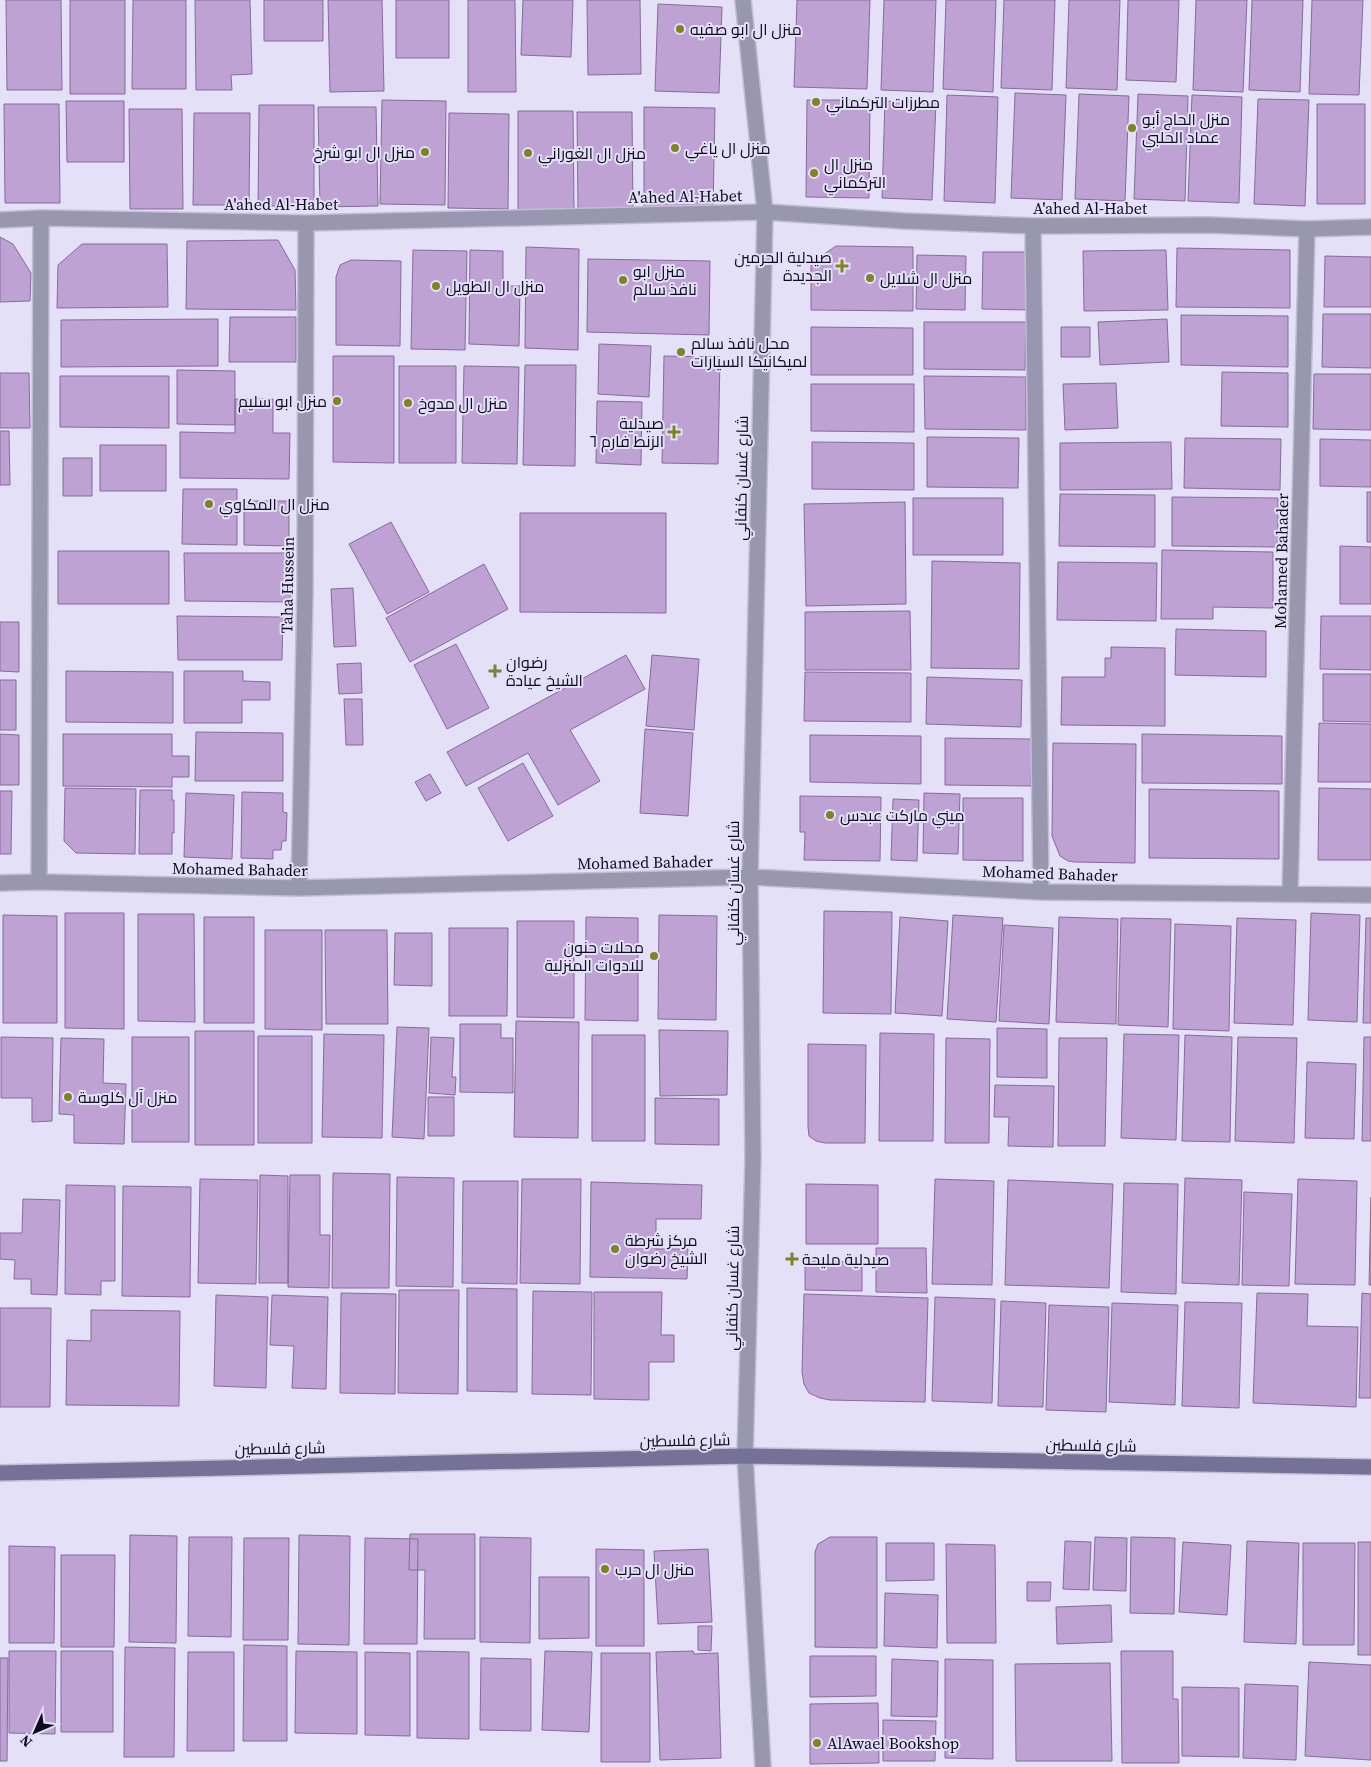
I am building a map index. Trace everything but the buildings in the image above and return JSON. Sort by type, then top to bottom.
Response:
[{"type":"street","name":"شارع غسان كنفاني","points":[[742,0],[764,212],[750,878],[752,1159],[745,1456],[763,1767]]},
{"type":"street","name":"A'ahed Al-Habet","points":[[0,220],[41,218],[306,223],[764,212],[904,221],[1033,226],[1209,224],[1307,229],[1371,227]]},
{"type":"street","points":[[39,882],[41,218]]},
{"type":"street","name":"Taha Hussein","points":[[299,888],[305,582],[306,223]]},
{"type":"street","points":[[1033,226],[1040,892]]},
{"type":"street","name":"Mohamed Bahader","points":[[1290,894],[1307,229]]},
{"type":"street","name":"Mohamed Bahader","points":[[0,883],[39,882],[299,888],[750,878],[1040,892],[1371,895]]},
{"type":"street","name":"شارع فلسطين","points":[[0,1473],[745,1456],[1371,1467]]},
{"type":"place","name":"منزل ال ابو صفيه","points":[[680,29]]},
{"type":"place","name":"مطرزات التركماني","points":[[816,102]]},
{"type":"place","name":"منزل الحاج أبو عماد الحلبي","points":[[1132,128]]},
{"type":"place","name":"منزل ال ياغي","points":[[675,148]]},
{"type":"place","name":"منزل ال ابو شرخ","points":[[425,152]]},
{"type":"place","name":"منزل ال الغوراني","points":[[528,153]]},
{"type":"place","name":"منزل ال التركماني","points":[[814,173]]},
{"type":"place","name":"صيدلية الحرمين الجديدة","points":[[842,266]]},
{"type":"place","name":"منزل ال شلايل","points":[[870,278]]},
{"type":"place","name":"منزل ابو نافذ سالم","points":[[623,280]]},
{"type":"place","name":"منزل ال الطويل","points":[[436,286]]},
{"type":"place","name":"محل نافذ سالم لميكانيكا السيارات","points":[[681,352]]},
{"type":"place","name":"منزل ابو سليم","points":[[337,401]]},
{"type":"place","name":"منزل ال مدوخ","points":[[408,403]]},
{"type":"place","name":"صيدلية الزنط فارم ٦","points":[[674,432]]},
{"type":"place","name":"منزل ال المكاوي","points":[[209,504]]},
{"type":"place","name":"رضوان الشيخ عيادة","points":[[495,671]]},
{"type":"place","name":"ميني ماركت عبدس","points":[[830,815]]},
{"type":"place","name":"محلات حنون للادوات المنزلية","points":[[654,956]]},
{"type":"place","name":"منزل آل كلوسة","points":[[68,1097]]},
{"type":"place","name":"مركز شرطة الشيخ رضوان","points":[[615,1249]]},
{"type":"place","name":"صيدلية مليحة","points":[[792,1259]]},
{"type":"place","name":"منزل ال حرب","points":[[605,1569]]},
{"type":"place","name":"AlAwael Bookshop","points":[[817,1743]]}]
